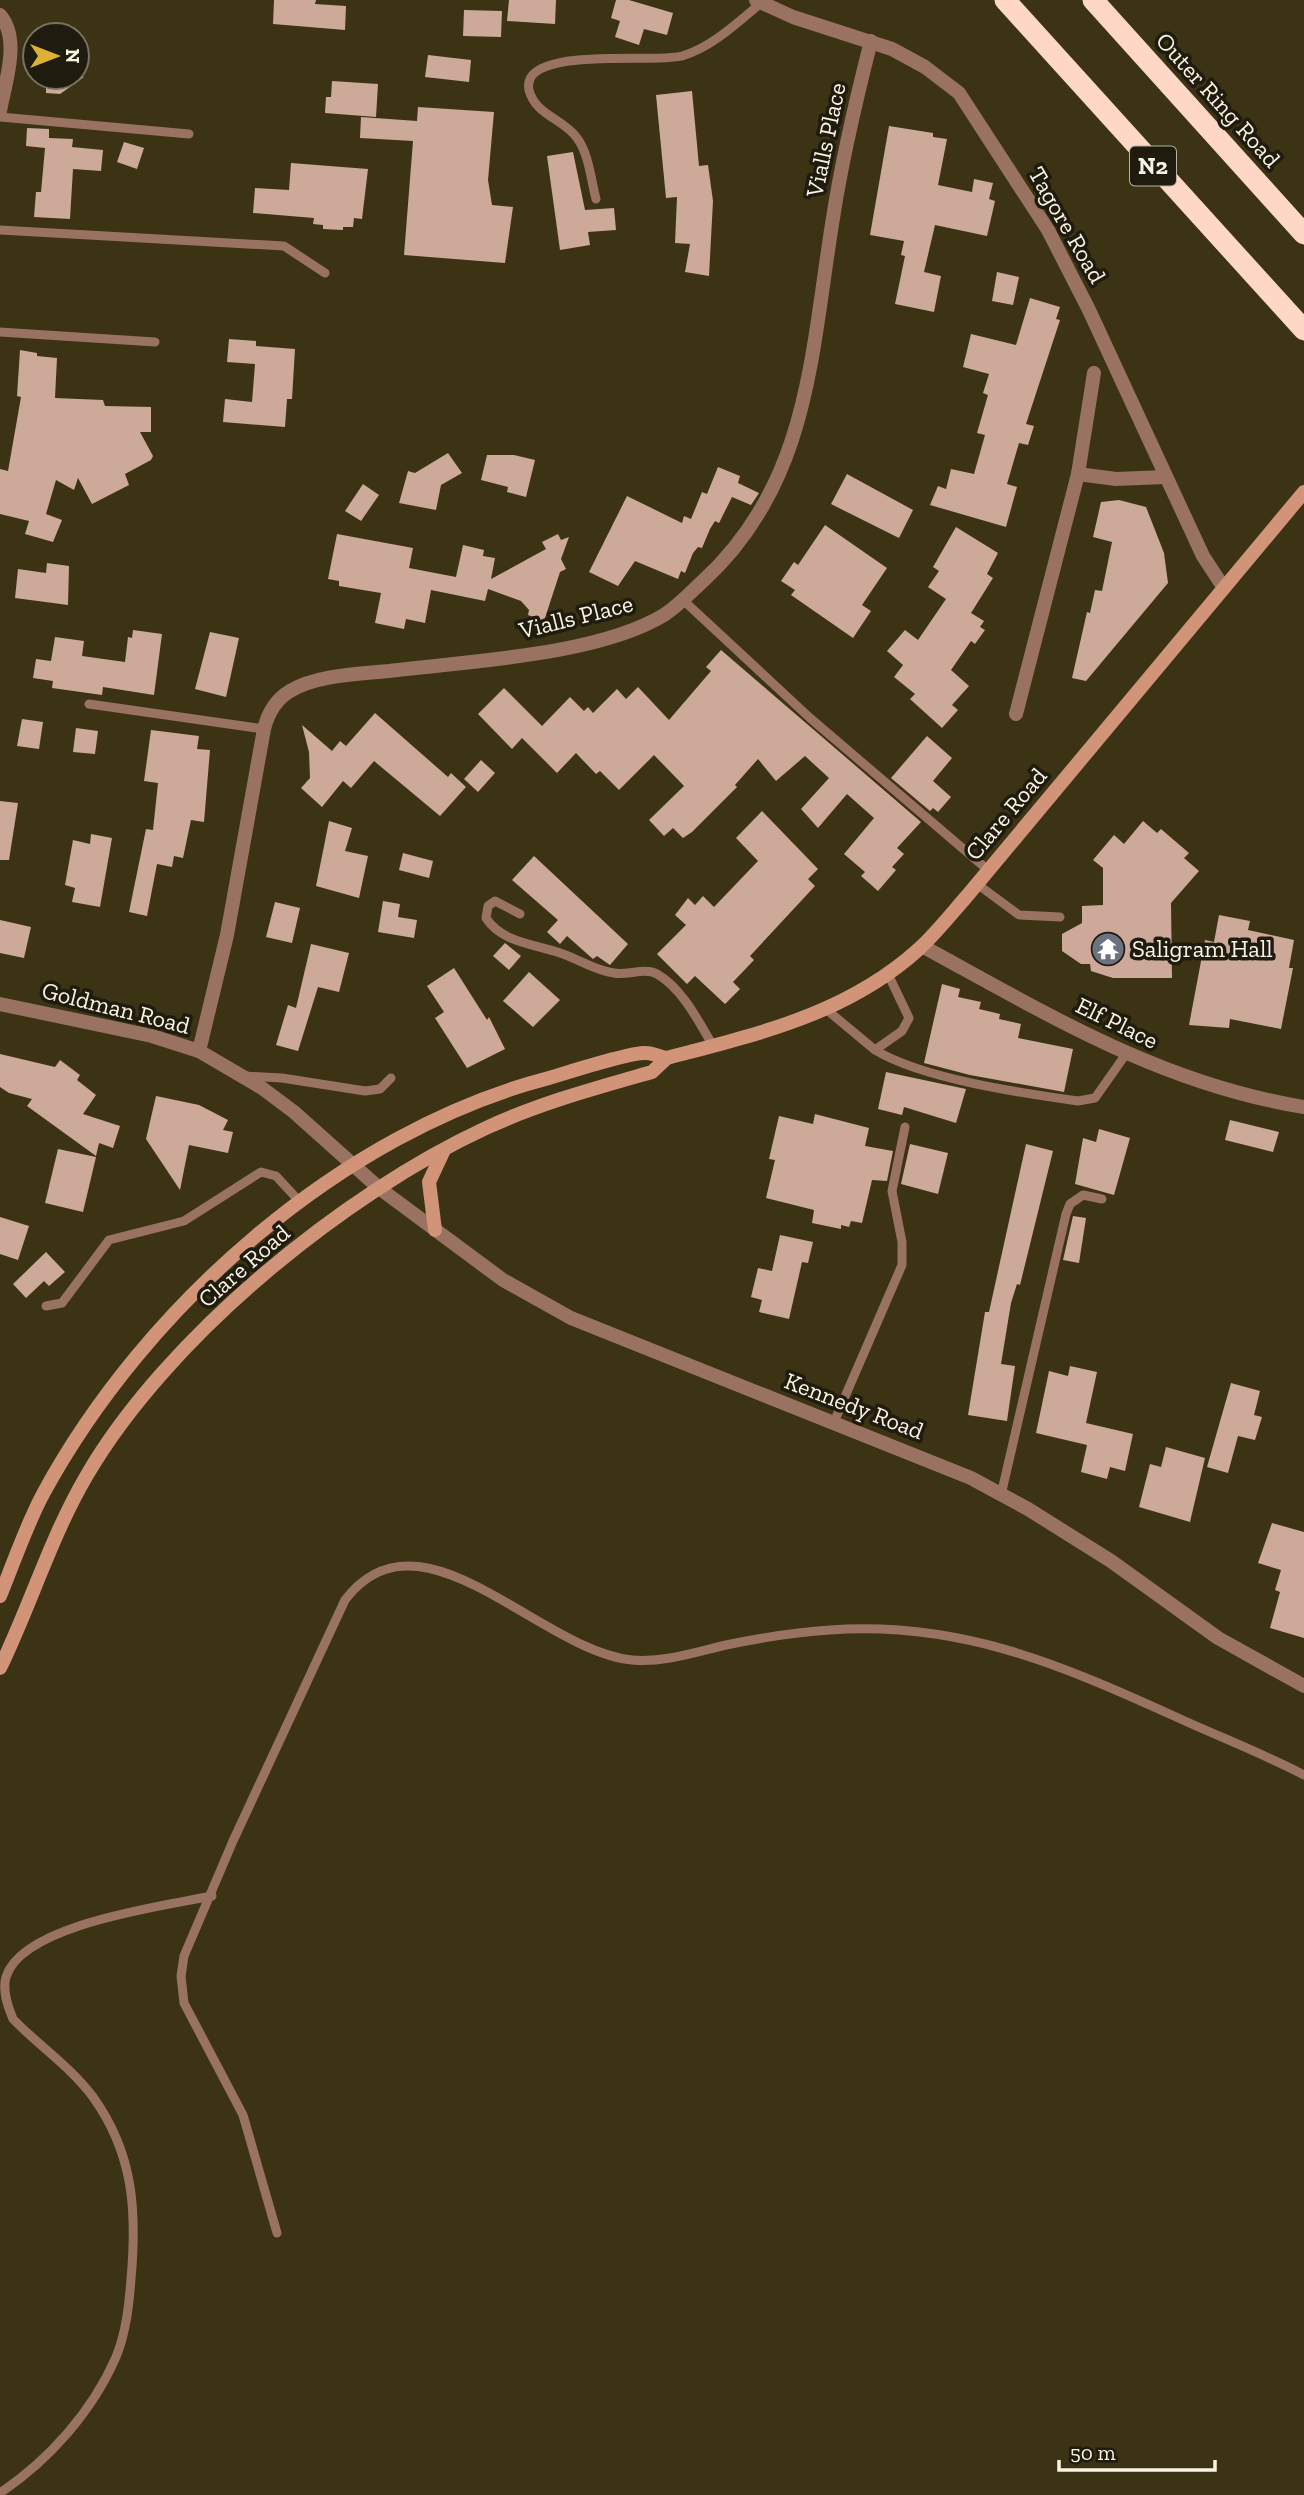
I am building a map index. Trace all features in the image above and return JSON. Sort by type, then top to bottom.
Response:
[{"type":"highway","name":"N2","points":[[1005,0],[1304,330]]},
{"type":"highway","name":"Outer Ring Road","points":[[1093,0],[1304,234]]},
{"type":"street","name":"Tagore Road","points":[[759,2],[871,41],[925,67],[959,93],[1048,230],[1203,556],[1224,588]]},
{"type":"street","points":[[0,15],[9,34],[10,49],[0,111]]},
{"type":"street","name":"Vialls Place","points":[[199,1051],[227,935],[267,715],[276,703],[290,691],[306,684],[347,676],[546,652],[645,625],[683,600],[723,563],[746,535],[779,481],[789,456],[814,346],[846,144],[871,41]]},
{"type":"street","points":[[1016,714],[1077,474],[1094,373]]},
{"type":"street","points":[[1077,474],[1116,479],[1165,477]]},
{"type":"street","name":"Clare Road","points":[[0,1668],[37,1575],[88,1473],[121,1425],[166,1370],[233,1303],[288,1255],[379,1188],[444,1149],[527,1111],[652,1072],[667,1058],[788,1026],[827,1010],[888,974],[922,946],[977,884],[1304,492]]},
{"type":"street","name":"Elf Place","points":[[922,946],[1126,1054],[1192,1081],[1304,1107]]},
{"type":"street","name":"Goldman Road","points":[[0,1004],[152,1036],[199,1051],[243,1075],[294,1112],[379,1188]]},
{"type":"street","name":"Clare Road","points":[[0,1596],[42,1496],[59,1467],[144,1348],[236,1253],[353,1164],[429,1122],[523,1084],[645,1052],[667,1058]]},
{"type":"street","points":[[435,1230],[429,1182],[444,1149]]},
{"type":"street","name":"Kennedy Road","points":[[379,1188],[503,1280],[571,1318],[921,1456],[1001,1495],[1111,1561],[1218,1638],[1304,1686]]},
{"type":"lane","points":[[596,199],[578,138],[541,109],[530,94],[529,81],[534,71],[546,64],[561,61],[647,60],[682,55],[728,32],[759,2]]},
{"type":"lane","points":[[0,117],[189,134]]},
{"type":"lane","points":[[0,230],[284,246],[325,273]]},
{"type":"lane","points":[[0,332],[155,342]]},
{"type":"lane","points":[[683,600],[810,718],[988,870]]},
{"type":"lane","points":[[89,704],[264,729]]},
{"type":"lane","points":[[977,884],[1019,915],[1060,917]]},
{"type":"lane","points":[[520,914],[495,901],[488,906],[486,918],[494,927],[514,940],[562,953],[608,972],[647,971],[658,974],[688,1005],[713,1046]]},
{"type":"lane","points":[[876,1050],[902,1031],[909,1018],[888,974]]},
{"type":"lane","points":[[827,1010],[896,1063],[1077,1101],[1095,1098],[1101,1093],[1126,1054]]},
{"type":"lane","points":[[243,1075],[282,1077],[365,1091],[380,1089],[391,1078]]},
{"type":"lane","points":[[834,1422],[902,1265],[902,1242],[892,1191],[905,1127]]},
{"type":"lane","points":[[46,1306],[62,1303],[109,1240],[184,1221],[261,1172],[276,1176],[301,1203]]},
{"type":"lane","points":[[1001,1495],[1066,1214],[1078,1197],[1083,1195],[1102,1199]]},
{"type":"lane","points":[[277,2233],[243,2115],[184,2003],[181,1976],[184,1956],[212,1896],[233,1841],[345,1600],[359,1582],[374,1572],[405,1564],[444,1571],[580,1645],[631,1660],[651,1661],[760,1638],[831,1630],[886,1629],[986,1643],[1069,1669],[1304,1775]]},
{"type":"lane","points":[[0,2493],[56,2447],[100,2390],[117,2355],[128,2312],[135,2206],[117,2142],[93,2097],[13,2019],[6,2003],[6,1976],[19,1958],[49,1937],[98,1919],[212,1896]]},
{"type":"building","points":[[274,0],[316,0],[315,4],[346,6],[345,30],[273,24]]},
{"type":"building","points":[[509,0],[556,0],[555,24],[507,21]]},
{"type":"building","points":[[616,0],[629,0],[673,13],[667,35],[644,29],[639,45],[615,37],[620,21],[611,18]]},
{"type":"building","points":[[464,10],[502,11],[501,37],[463,36]]},
{"type":"building","points":[[428,55],[471,60],[469,82],[425,77]]},
{"type":"building","points":[[332,81],[378,84],[376,117],[325,113],[326,97],[331,97]]},
{"type":"building","points":[[46,91],[64,91],[60,94]]},
{"type":"building","points":[[692,91],[699,166],[708,165],[713,201],[709,276],[685,272],[690,244],[675,243],[677,197],[666,198],[656,95]]},
{"type":"building","points":[[418,107],[494,112],[488,180],[492,205],[513,207],[505,263],[404,255],[413,141],[360,138],[361,117],[417,121]]},
{"type":"building","points":[[889,126],[933,133],[933,137],[947,139],[938,185],[972,192],[974,179],[993,183],[989,199],[995,201],[987,236],[935,225],[924,272],[941,276],[934,312],[895,304],[905,256],[901,255],[904,241],[870,235]]},
{"type":"building","points":[[27,128],[49,129],[49,138],[73,139],[72,147],[103,150],[101,171],[73,169],[70,219],[34,217],[36,192],[41,192],[45,148],[26,146]]},
{"type":"building","points":[[124,142],[144,148],[137,169],[117,162]]},
{"type":"building","points":[[573,152],[585,210],[614,208],[616,230],[588,232],[590,245],[560,250],[547,156]]},
{"type":"building","points":[[291,163],[368,169],[362,219],[354,218],[353,227],[343,227],[343,230],[323,229],[323,225],[313,224],[314,218],[253,213],[255,188],[289,190]]},
{"type":"building","points":[[997,272],[1019,277],[1013,305],[992,301]]},
{"type":"building","points":[[1030,298],[1060,307],[1056,319],[1060,320],[1026,424],[1034,426],[1028,445],[1019,443],[1007,484],[1017,487],[1006,527],[930,505],[938,486],[946,489],[951,469],[974,474],[985,435],[977,433],[988,395],[983,393],[989,374],[963,367],[971,334],[1016,345]]},
{"type":"building","points":[[229,339],[256,341],[256,346],[295,349],[292,399],[287,399],[285,427],[223,422],[225,399],[252,402],[255,364],[227,362]]},
{"type":"building","points":[[20,350],[37,353],[37,356],[57,358],[55,398],[103,400],[105,406],[151,407],[151,432],[140,432],[153,456],[151,460],[125,474],[129,485],[92,504],[78,478],[74,490],[56,480],[46,514],[62,520],[53,542],[25,534],[29,521],[0,514],[0,469],[8,471],[21,397],[17,396]]},
{"type":"building","points":[[448,453],[462,473],[441,485],[436,510],[399,503],[408,471],[415,473]]},
{"type":"building","points":[[487,455],[514,455],[535,460],[526,497],[507,492],[508,487],[481,480]]},
{"type":"building","points":[[718,467],[740,476],[738,483],[759,493],[751,505],[732,497],[719,523],[715,521],[702,548],[698,547],[693,553],[685,573],[681,571],[678,579],[635,561],[618,586],[589,572],[627,496],[682,523],[684,516],[691,519],[702,492],[707,494]]},
{"type":"building","points":[[847,474],[913,510],[899,538],[831,504]]},
{"type":"building","points":[[363,484],[379,495],[361,521],[345,511]]},
{"type":"building","points":[[1119,500],[1146,507],[1164,553],[1168,583],[1086,681],[1072,678],[1087,612],[1090,613],[1095,590],[1102,591],[1112,542],[1093,537],[1101,502]]},
{"type":"building","points":[[825,525],[887,568],[862,605],[871,611],[853,638],[791,595],[795,590],[781,581],[794,562],[798,565]]},
{"type":"building","points":[[956,527],[998,553],[987,574],[993,578],[971,613],[984,621],[980,627],[985,630],[975,644],[971,641],[951,670],[969,686],[952,705],[958,710],[942,728],[910,699],[915,694],[894,677],[903,665],[887,651],[905,630],[918,640],[946,599],[928,587],[939,571],[933,567]]},
{"type":"building","points":[[337,534],[413,548],[409,568],[456,577],[463,545],[484,550],[483,556],[495,558],[491,579],[546,549],[542,542],[558,534],[561,540],[569,537],[561,559],[566,569],[560,572],[544,621],[528,615],[529,610],[521,601],[488,589],[485,601],[431,590],[425,623],[406,619],[404,629],[375,623],[381,593],[339,586],[339,581],[328,579]]},
{"type":"building","points":[[47,563],[69,566],[68,605],[15,598],[18,569],[46,573]]},
{"type":"building","points":[[133,630],[162,634],[154,695],[103,687],[102,695],[52,688],[53,681],[33,678],[36,659],[51,661],[55,637],[84,641],[82,656],[125,662],[128,637],[132,638]]},
{"type":"building","points":[[210,632],[239,638],[226,697],[195,689]]},
{"type":"building","points":[[721,650],[921,822],[897,848],[904,854],[892,867],[896,870],[878,891],[861,876],[865,872],[844,854],[874,818],[847,794],[818,828],[801,809],[829,778],[805,756],[776,781],[758,759],[735,785],[737,787],[692,832],[683,838],[673,828],[664,836],[649,820],[684,786],[654,755],[619,790],[600,771],[596,774],[576,753],[557,773],[522,738],[512,749],[478,714],[504,688],[542,726],[570,697],[584,711],[588,707],[593,713],[617,689],[626,699],[638,687],[669,720],[711,671],[706,667]]},
{"type":"building","points":[[375,713],[448,777],[451,773],[466,787],[440,816],[374,761],[351,788],[343,781],[322,807],[301,788],[310,778],[309,752],[302,725],[332,751],[340,741],[346,746]]},
{"type":"building","points":[[22,719],[43,722],[39,749],[17,746]]},
{"type":"building","points":[[76,728],[98,731],[95,754],[73,752]]},
{"type":"building","points":[[151,730],[199,736],[197,749],[210,750],[204,822],[191,820],[183,858],[174,856],[172,867],[157,864],[147,916],[129,912],[146,829],[153,830],[158,783],[144,781]]},
{"type":"building","points":[[927,736],[952,758],[933,781],[951,797],[938,812],[933,808],[930,811],[891,778]]},
{"type":"building","points":[[481,760],[495,773],[478,792],[464,779]]},
{"type":"building","points":[[0,801],[18,803],[9,860],[0,860]]},
{"type":"building","points":[[762,811],[818,869],[808,879],[815,886],[750,956],[754,960],[733,982],[740,989],[725,1004],[695,976],[687,984],[657,954],[686,925],[675,915],[688,898],[695,905],[703,896],[714,907],[758,861],[736,838]]},
{"type":"building","points":[[329,821],[352,828],[345,851],[368,856],[359,898],[316,886]]},
{"type":"building","points":[[1143,821],[1157,833],[1161,829],[1189,853],[1184,858],[1199,871],[1171,903],[1172,978],[1113,978],[1091,971],[1090,964],[1081,964],[1062,951],[1062,934],[1082,923],[1082,906],[1103,905],[1103,868],[1093,860],[1114,835],[1124,844]]},
{"type":"building","points":[[91,834],[112,838],[100,907],[72,902],[75,888],[65,885],[73,840],[90,844]]},
{"type":"building","points":[[403,853],[433,861],[429,878],[399,870]]},
{"type":"building","points":[[534,856],[628,944],[610,965],[597,956],[593,959],[567,936],[560,944],[547,932],[558,920],[512,880]]},
{"type":"building","points":[[383,901],[400,904],[398,917],[417,920],[414,938],[378,932]]},
{"type":"building","points":[[275,902],[300,908],[292,943],[266,937]]},
{"type":"building","points":[[1219,915],[1250,921],[1248,930],[1294,940],[1289,968],[1293,968],[1281,1029],[1230,1019],[1229,1028],[1189,1025],[1205,940],[1214,942]]},
{"type":"building","points":[[0,920],[31,927],[24,958],[0,953]]},
{"type":"building","points":[[505,943],[521,956],[509,970],[493,956]]},
{"type":"building","points":[[311,944],[349,953],[339,992],[318,987],[298,1051],[276,1045],[288,1005],[296,1008]]},
{"type":"building","points":[[454,968],[487,1020],[489,1017],[505,1049],[467,1068],[435,1018],[444,1012],[427,986]]},
{"type":"building","points":[[529,972],[560,1000],[533,1027],[503,1001]]},
{"type":"building","points":[[942,984],[960,989],[958,997],[981,1002],[979,1009],[1000,1014],[999,1019],[1021,1024],[1018,1038],[1073,1049],[1064,1092],[970,1075],[924,1063]]},
{"type":"building","points":[[0,1054],[55,1067],[60,1060],[80,1075],[77,1080],[96,1095],[83,1114],[120,1126],[113,1148],[99,1143],[96,1156],[27,1106],[32,1099],[9,1093],[0,1087]]},
{"type":"building","points":[[886,1072],[966,1089],[956,1123],[904,1107],[902,1115],[878,1109]]},
{"type":"building","points":[[156,1096],[199,1105],[228,1120],[223,1130],[233,1132],[228,1153],[189,1145],[180,1190],[146,1139]]},
{"type":"building","points":[[815,1114],[869,1128],[865,1146],[893,1151],[887,1181],[872,1180],[862,1223],[851,1221],[849,1227],[841,1225],[841,1229],[812,1223],[814,1210],[766,1198],[775,1160],[769,1159],[779,1116],[813,1124]]},
{"type":"building","points":[[1230,1120],[1279,1132],[1273,1152],[1225,1140]]},
{"type":"building","points":[[1099,1129],[1130,1138],[1114,1195],[1075,1184],[1083,1138],[1096,1142]]},
{"type":"building","points":[[910,1144],[948,1153],[938,1194],[901,1184]]},
{"type":"building","points":[[1026,1144],[1053,1151],[1020,1285],[1017,1284],[1011,1303],[1001,1364],[1015,1366],[1007,1421],[968,1415],[985,1312],[989,1312]]},
{"type":"building","points":[[58,1149],[96,1157],[83,1212],[45,1203]]},
{"type":"building","points":[[1073,1216],[1086,1218],[1079,1263],[1063,1260]]},
{"type":"building","points":[[0,1217],[29,1226],[18,1260],[0,1254]]},
{"type":"building","points":[[780,1235],[813,1242],[808,1263],[802,1262],[789,1319],[759,1312],[762,1300],[751,1297],[758,1268],[772,1271]]},
{"type":"building","points":[[46,1252],[65,1272],[49,1286],[44,1281],[26,1298],[13,1284]]},
{"type":"building","points":[[1070,1366],[1097,1372],[1086,1423],[1133,1434],[1125,1471],[1110,1467],[1107,1479],[1081,1472],[1087,1445],[1036,1433],[1049,1371],[1068,1376]]},
{"type":"building","points":[[1231,1383],[1260,1391],[1254,1415],[1262,1417],[1255,1440],[1238,1436],[1228,1473],[1207,1467]]},
{"type":"building","points":[[1166,1447],[1205,1458],[1190,1522],[1139,1507],[1150,1464],[1161,1467]]},
{"type":"building","points":[[1272,1523],[1304,1532],[1304,1638],[1270,1628],[1280,1592],[1275,1590],[1281,1570],[1258,1563]]},
{"type":"place","name":"Saligram Hall","points":[[1108,949]]}]
